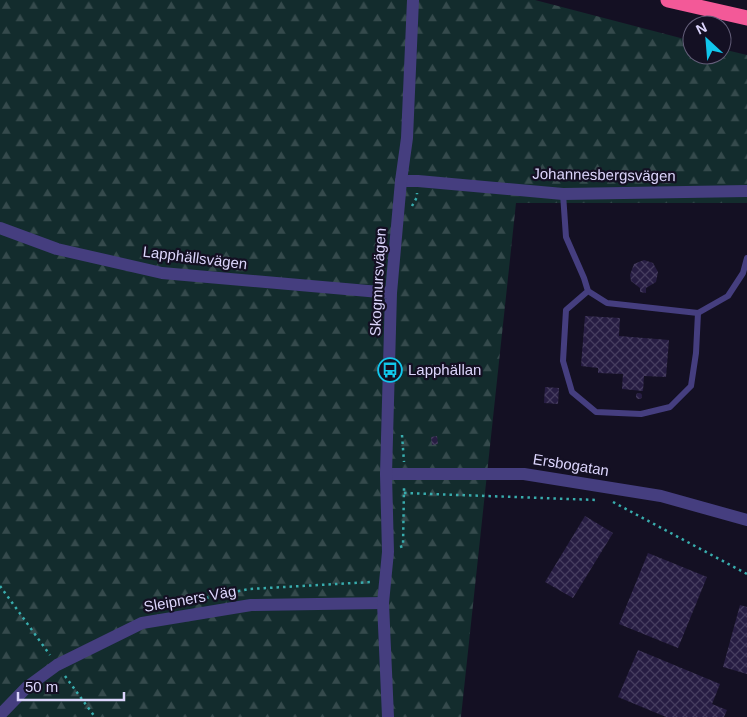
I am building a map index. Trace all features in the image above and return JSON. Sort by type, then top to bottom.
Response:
[{"type":"highway","points":[[677,1],[747,18]]},
{"type":"street","name":"Skogmursvägen","points":[[388,717],[383,603],[388,552],[386,474],[391,293],[401,181],[407,138],[412,0]]},
{"type":"street","name":"Johannesbergsvägen","points":[[401,181],[563,194],[747,191]]},
{"type":"street","name":"Lapphällsvägen","points":[[0,228],[57,250],[162,273],[391,293]]},
{"type":"street","name":"Ersbogatan","points":[[386,474],[524,474],[661,496],[747,520]]},
{"type":"street","name":"Sleipners Väg","points":[[0,715],[27,687],[57,665],[142,623],[251,605],[383,603]]},
{"type":"lane","points":[[563,194],[566,237],[588,291],[607,303],[698,313],[728,296],[743,273],[747,258]]},
{"type":"lane","points":[[588,291],[566,310],[563,361],[572,392],[596,412],[641,414],[670,407],[692,386],[698,313]]},
{"type":"path","points":[[409,212],[417,197],[418,181]]},
{"type":"path","points":[[388,552],[403,546],[406,474],[401,431]]},
{"type":"path","points":[[404,493],[600,501]]},
{"type":"path","points":[[610,501],[747,574]]},
{"type":"path","points":[[0,586],[95,717]]},
{"type":"green space","points":[[0,0],[535,0],[682,38],[682,65],[732,65],[732,51],[747,55],[747,203],[516,203],[461,717],[0,717]]},
{"type":"building","points":[[644,260],[653,263],[658,272],[656,282],[646,288],[646,293],[640,292],[640,288],[631,281],[630,275],[634,264]]},
{"type":"building","points":[[585,316],[620,318],[619,336],[669,340],[666,377],[644,376],[643,391],[622,389],[623,374],[598,373],[598,368],[581,366]]},
{"type":"building","points":[[395,364],[399,365],[398,373],[395,373]]},
{"type":"building","points":[[545,387],[559,388],[558,404],[544,403]]},
{"type":"building","points":[[639,393],[642,396],[639,399],[636,396]]},
{"type":"building","points":[[437,436],[438,444],[432,445],[431,437]]},
{"type":"building","points":[[585,516],[613,533],[573,598],[545,582]]},
{"type":"building","points":[[648,553],[707,577],[678,648],[619,624]]},
{"type":"building","points":[[740,605],[747,607],[747,674],[723,667]]},
{"type":"building","points":[[638,650],[720,684],[712,704],[727,710],[724,717],[666,717],[618,697]]},
{"type":"place","name":"Lapphällan","points":[[390,370]]}]
